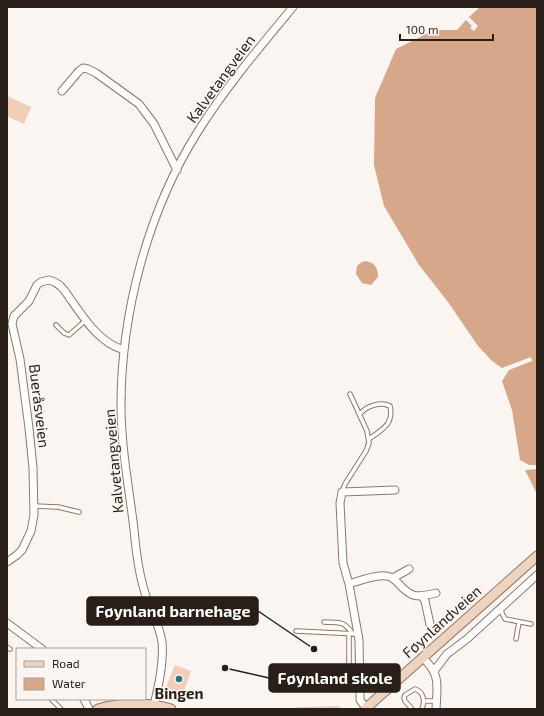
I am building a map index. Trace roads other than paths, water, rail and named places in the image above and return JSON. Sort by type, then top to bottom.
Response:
[{"type":"main road","name":"Føynlandveien","points":[[366,709],[536,561]]},
{"type":"main road","points":[[98,709],[116,705],[138,704],[154,705],[171,709]]},
{"type":"street","name":"Kalvetangveien","points":[[154,705],[162,663],[161,634],[147,600],[140,570],[124,456],[121,404],[124,350],[132,303],[146,247],[158,212],[177,170],[196,134],[226,89],[293,7]]},
{"type":"street","points":[[62,91],[78,71],[83,68],[92,70],[126,93],[140,104],[149,116],[177,170]]},
{"type":"street","name":"Bueråsveien","points":[[7,562],[17,555],[28,539],[32,526],[34,506],[31,446],[20,359],[13,334],[12,324],[14,316],[29,301],[38,285],[41,282],[49,280],[60,285],[86,320]]},
{"type":"street","points":[[86,320],[103,339],[124,350]]},
{"type":"street","points":[[366,709],[360,700],[360,675],[353,634],[349,584],[343,563],[340,503],[342,492],[395,490]]},
{"type":"street","points":[[393,578],[409,569]]},
{"type":"street","points":[[434,671],[447,654],[537,575]]},
{"type":"street","points":[[349,584],[379,576],[386,576],[393,578],[406,592],[415,596],[422,597],[436,593]]},
{"type":"street","points":[[422,597],[425,602],[431,629]]},
{"type":"street","points":[[7,623],[19,630],[41,648]]},
{"type":"street","points":[[423,658],[434,671],[437,681],[436,705]]},
{"type":"street","points":[[84,700],[89,709]]},
{"type":"lane","points":[[56,325],[64,333],[69,335],[86,320]]},
{"type":"lane","points":[[342,492],[350,474],[366,451],[369,439],[360,414],[350,394]]},
{"type":"lane","points":[[360,414],[364,410],[378,405],[384,404],[390,406],[391,416],[386,427],[369,439]]},
{"type":"lane","points":[[34,506],[58,507],[79,512]]},
{"type":"lane","points":[[500,608],[505,619],[531,624]]},
{"type":"lane","points":[[155,620],[169,617],[208,620]]},
{"type":"lane","points":[[324,622],[343,623],[353,634],[348,669],[350,672],[360,675]]},
{"type":"lane","points":[[516,639],[519,622]]},
{"type":"lane","points":[[296,631],[353,634]]},
{"type":"lane","points":[[412,709],[404,700],[405,695],[413,690],[420,692],[424,701],[422,709]]},
{"type":"lane","points":[[52,700],[61,709]]},
{"type":"lane","points":[[424,701],[436,705]]},
{"type":"water","points":[[480,7],[537,7],[537,465],[529,465],[520,460],[512,410],[502,381],[509,370],[532,361],[531,357],[502,368],[492,361],[478,346],[448,302],[419,265],[384,206],[374,165],[375,98],[396,49],[434,30],[457,30],[466,20],[472,26],[470,28],[474,31],[478,26],[469,17]]},
{"type":"water","points":[[366,261],[374,265],[377,271],[378,277],[371,285],[362,283],[356,274],[357,266]]},
{"type":"water","points":[[537,469],[537,494],[525,470]]},
{"type":"place","name":"Føynland barnehage","points":[[314,649]]},
{"type":"place","name":"Føynland skole","points":[[225,668]]},
{"type":"place","name":"Bingen","points":[[179,679]]}]
